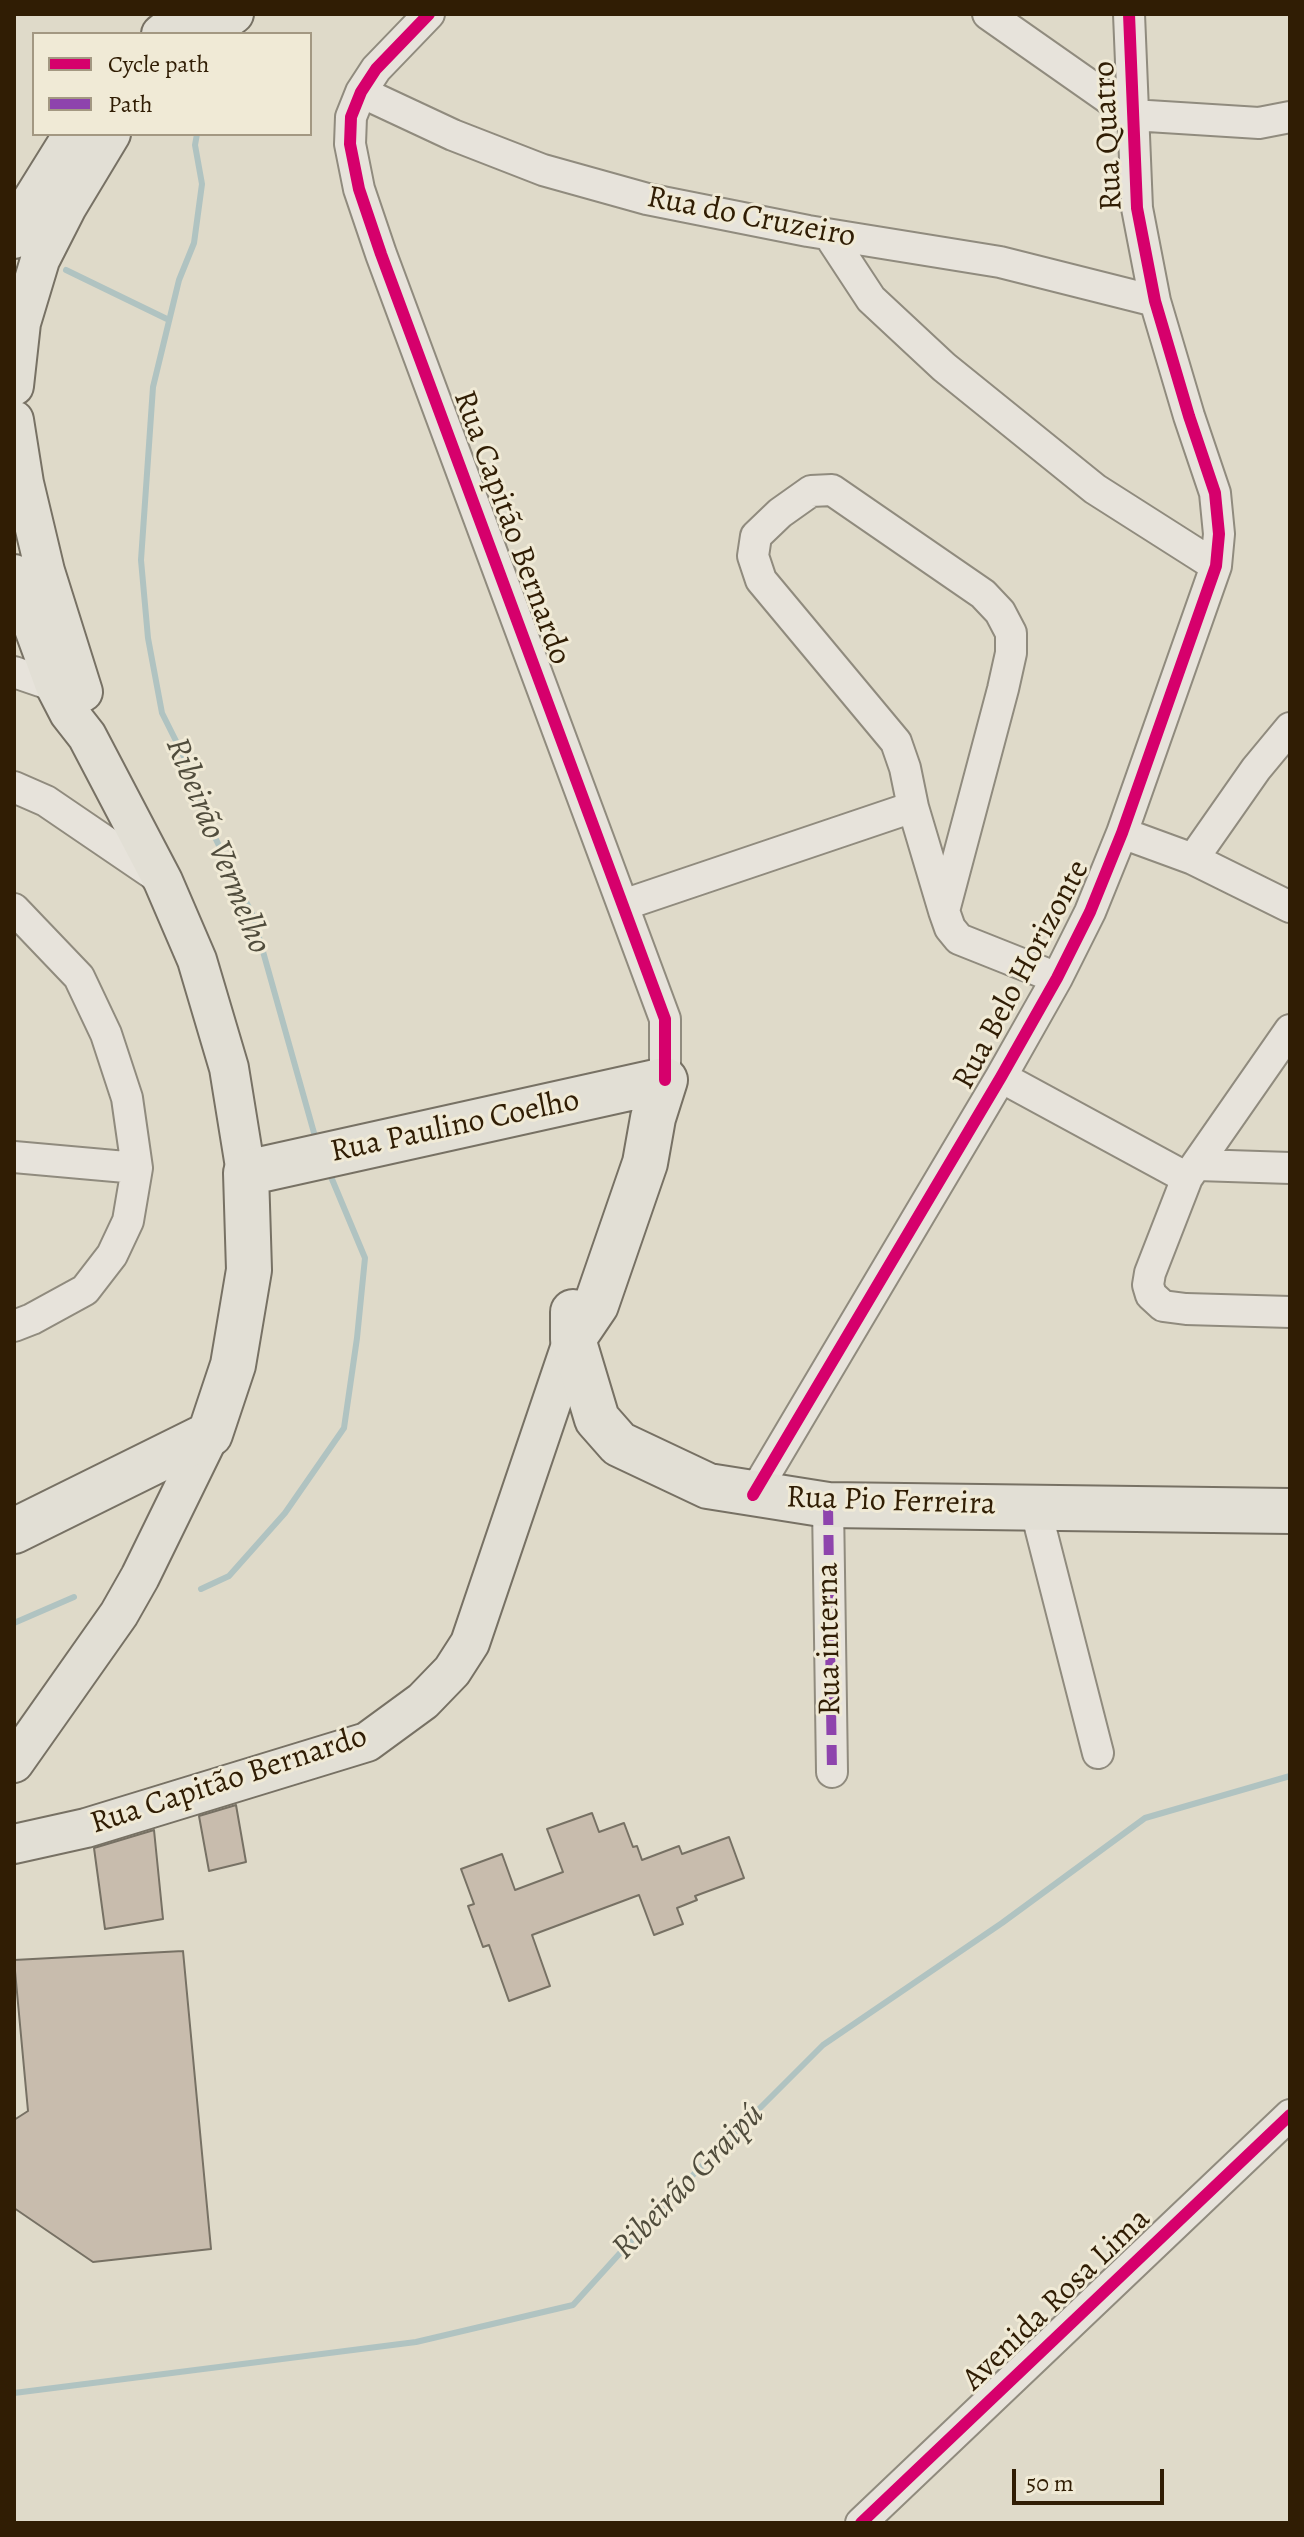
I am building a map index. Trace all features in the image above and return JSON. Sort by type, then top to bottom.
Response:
[{"type":"highway","name":"Rua Paulino Coelho","points":[[246,1173],[325,1155],[659,1099]]},
{"type":"highway","name":"Rua Capitão Bernardo","points":[[573,1339],[596,1305],[645,1163],[659,1099]]},
{"type":"highway","points":[[14,1531],[210,1434],[233,1365],[249,1270],[246,1173]]},
{"type":"highway","name":"Rua Pio Ferreira","points":[[573,1339],[597,1419],[619,1444],[708,1486],[828,1505],[1290,1511]]},
{"type":"main road","points":[[164,32],[186,14]]},
{"type":"main road","points":[[209,32],[234,14]]},
{"type":"main road","points":[[14,386],[21,323],[23,250],[52,198],[72,136]]},
{"type":"main road","points":[[52,198],[109,136]]},
{"type":"main road","points":[[14,420],[24,483],[68,685]]},
{"type":"main road","points":[[14,574],[68,685],[86,710],[87,736],[163,881],[197,960],[229,1068],[246,1173]]},
{"type":"main road","name":"Rua Capitão Bernardo","points":[[14,1844],[86,1828],[367,1742],[423,1701],[452,1671],[470,1643],[573,1339]]},
{"type":"main road","points":[[14,1763],[119,1614],[210,1434]]},
{"type":"street","name":"Rua Capitão Bernardo","points":[[429,14],[376,69],[361,92],[351,117],[350,144],[359,189],[665,1019],[659,1099]]},
{"type":"street","points":[[988,14],[1132,115],[1259,123],[1290,117]]},
{"type":"street","name":"Rua Quatro","points":[[1129,14],[1137,208],[1155,301]]},
{"type":"street","name":"Rua do Cruzeiro","points":[[361,92],[453,135],[543,170],[647,199],[829,235],[1000,262],[1155,301]]},
{"type":"street","points":[[829,235],[871,299],[944,367],[1095,489],[1216,566]]},
{"type":"street","name":"Rua Belo Horizonte","points":[[753,1495],[1001,1077],[1090,912],[1122,833],[1216,566],[1219,534],[1215,493],[1155,301]]},
{"type":"street","points":[[944,911],[1011,653],[1011,633],[1000,612],[983,594],[832,490],[811,491],[780,513],[756,536],[753,556],[761,580],[896,742],[913,807],[944,911],[950,928],[959,939],[1057,978]]},
{"type":"street","points":[[14,672],[68,685]]},
{"type":"street","points":[[1193,859],[1256,769],[1290,728]]},
{"type":"street","points":[[14,787],[46,801],[163,881]]},
{"type":"street","points":[[623,905],[913,807]]},
{"type":"street","points":[[1122,833],[1193,859],[1290,907]]},
{"type":"street","points":[[14,909],[79,977],[106,1034],[127,1098],[137,1168],[128,1221],[112,1255],[85,1290],[14,1326]]},
{"type":"street","points":[[1290,1030],[1192,1171],[1150,1273],[1148,1285],[1151,1295],[1163,1306],[1290,1312]]},
{"type":"street","points":[[1001,1077],[1192,1171],[1290,1168]]},
{"type":"street","points":[[14,1157],[137,1168]]},
{"type":"street","name":"Rua interna","points":[[828,1505],[832,1772]]},
{"type":"street","points":[[1035,1507],[1098,1753]]},
{"type":"street","name":"Avenida Rosa Lima","points":[[861,2523],[1290,2115]]},
{"type":"street","name":"Avenida Rosa Lima","points":[[884,2523],[988,2420],[1290,2140]]},
{"type":"building","points":[[236,1805],[246,1862],[209,1871],[199,1816]]},
{"type":"building","points":[[592,1813],[599,1832],[624,1823],[633,1847],[637,1846],[642,1860],[679,1846],[682,1854],[729,1837],[744,1878],[695,1896],[697,1900],[677,1908],[683,1924],[654,1935],[639,1895],[532,1935],[550,1986],[509,2001],[489,1945],[483,1947],[468,1906],[474,1904],[461,1869],[502,1854],[515,1890],[563,1872],[547,1829]]},
{"type":"building","points":[[154,1830],[163,1919],[105,1929],[94,1848]]},
{"type":"building","points":[[183,1951],[211,2249],[93,2262],[14,2208],[14,2120],[28,2111],[14,1960]]},
{"type":"waterway","name":"Ribeirão Vermelho","points":[[197,136],[195,145],[202,184],[194,243],[179,280],[153,387],[141,560],[148,638],[162,713],[193,775],[211,829],[253,916],[316,1140]]},
{"type":"waterway","points":[[66,270],[169,320]]},
{"type":"waterway","name":"Ribeirão Vermelho","points":[[201,1589],[229,1576],[285,1513],[344,1428],[365,1258],[329,1172]]},
{"type":"waterway","name":"Ribeirão Vermelho","points":[[14,1623],[74,1597]]},
{"type":"waterway","name":"Ribeirão Graipú","points":[[14,2393],[416,2342],[573,2305],[669,2199],[823,2045],[1002,1923],[1145,1818],[1290,1776]]},
{"type":"marked path","points":[[828,1505],[832,1772]]},
{"type":"cycle path","points":[[429,14],[376,69],[361,92],[351,117],[350,144],[359,189],[665,1019],[665,1080]]},
{"type":"cycle path","points":[[753,1495],[1001,1077],[1090,912],[1122,833],[1216,566],[1219,534],[1215,493],[1155,301],[1137,208],[1129,14]]},
{"type":"cycle path","points":[[861,2523],[1290,2115]]}]
